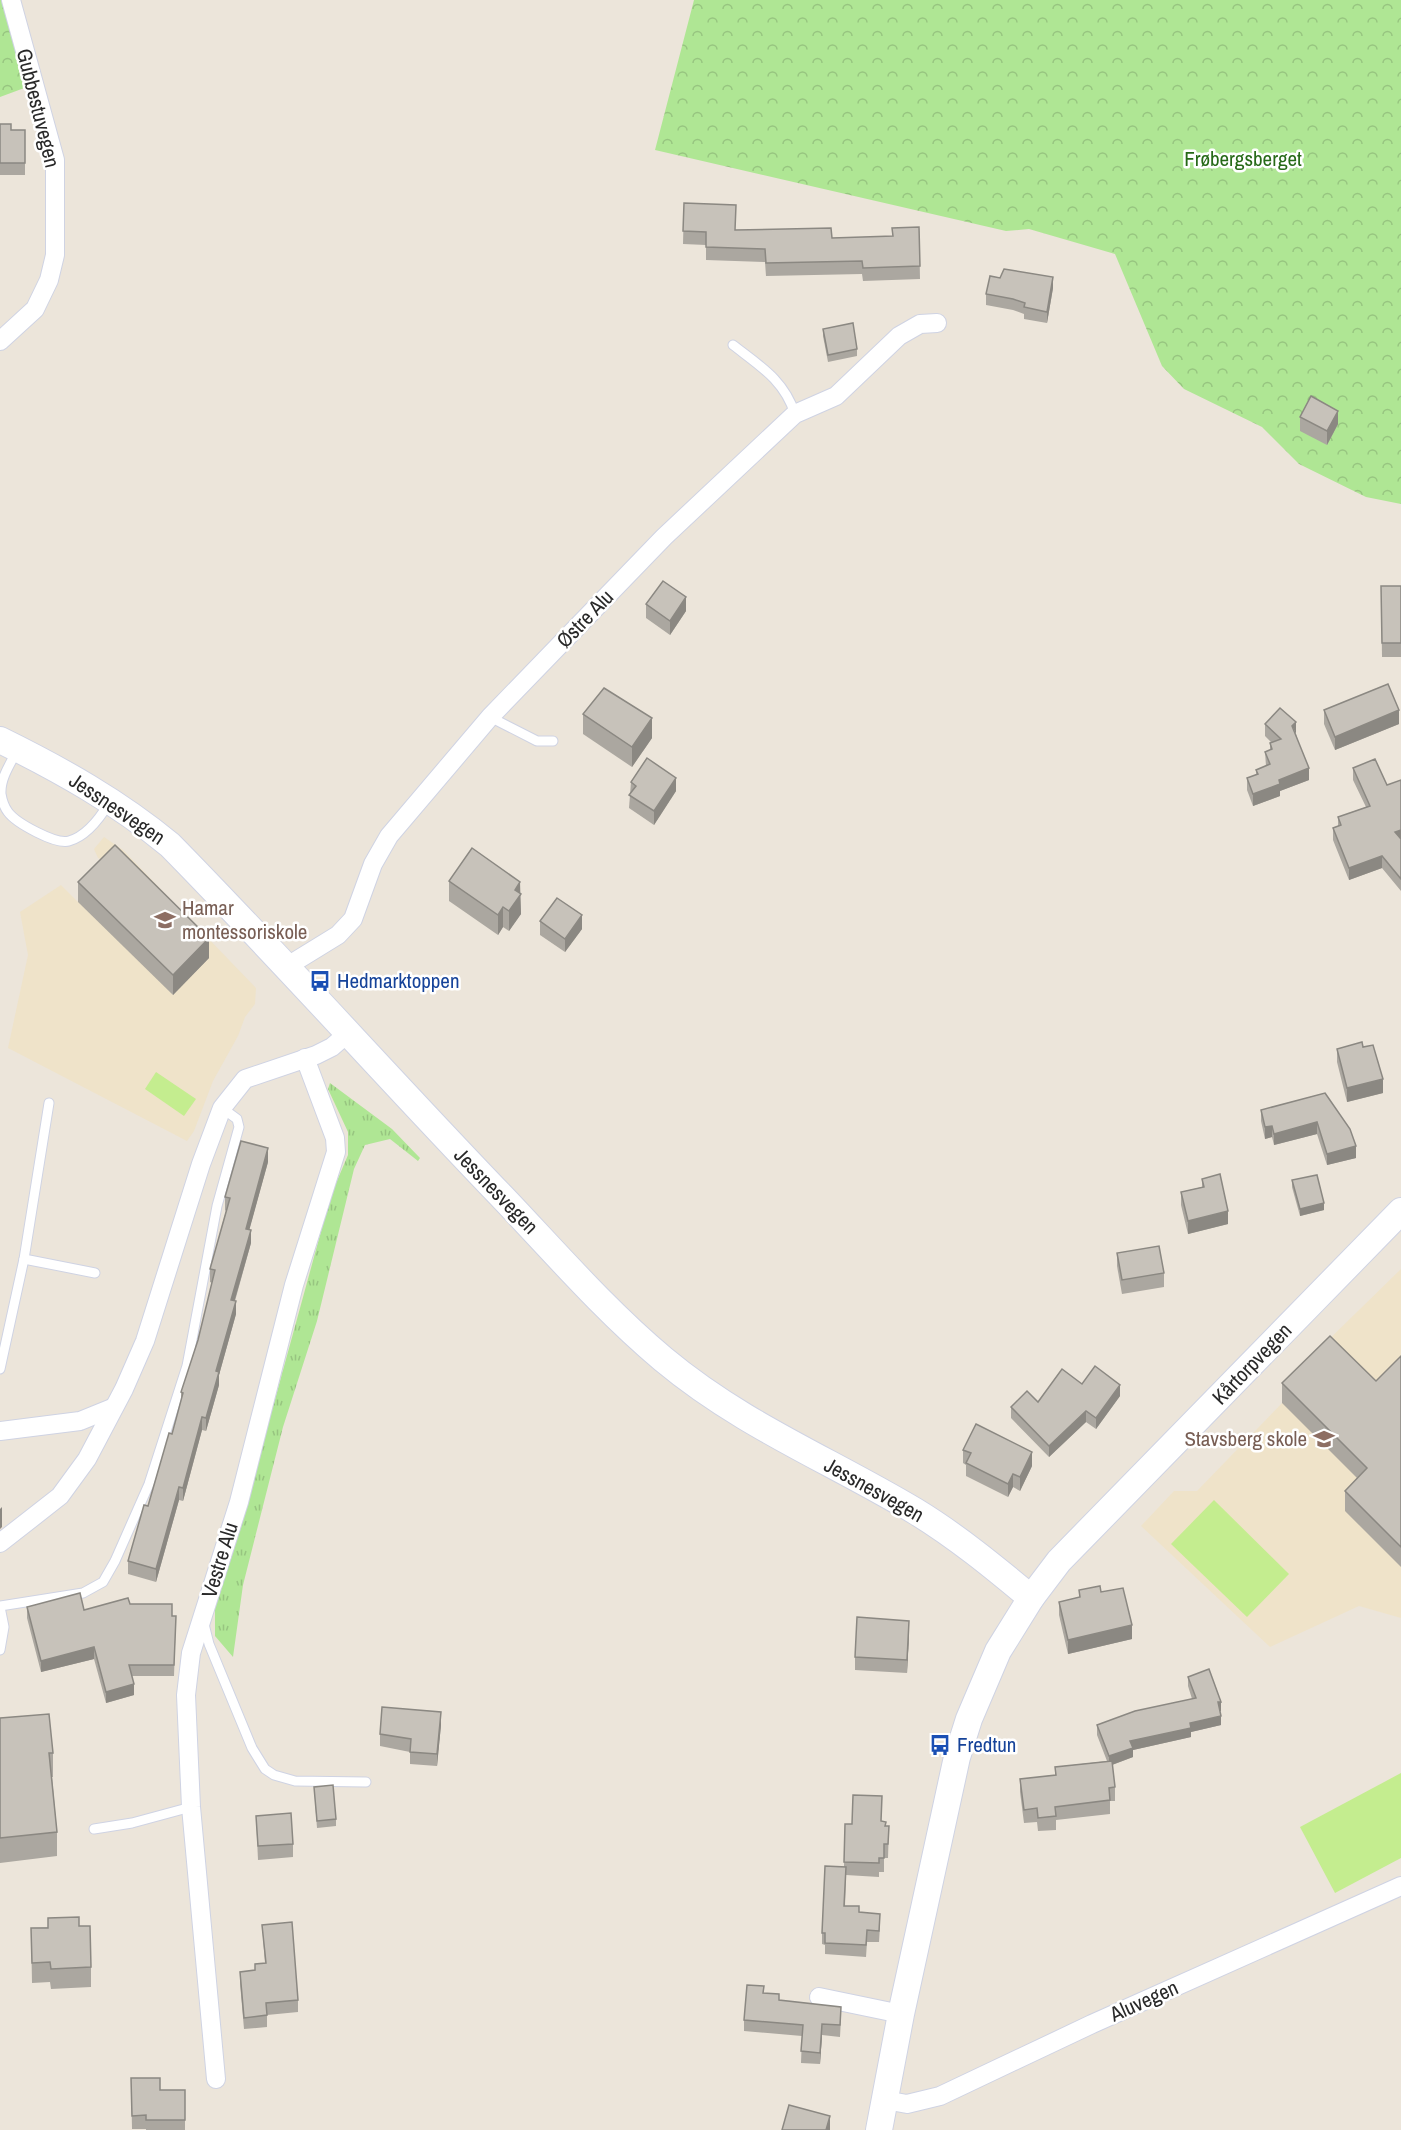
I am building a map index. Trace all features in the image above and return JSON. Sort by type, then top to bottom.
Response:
[{"type":"main road","name":"Jessnesvegen","points":[[9,744],[140,819],[170,845],[555,1252],[661,1357],[704,1392],[780,1440],[932,1522],[1031,1598]]},
{"type":"main road","name":"Kårtorpvegen","points":[[1031,1598],[1059,1562],[1401,1211]]},
{"type":"main road","points":[[879,2130],[901,2014],[957,1757],[994,1661],[1031,1598]]},
{"type":"street","name":"Gubbestuvegen","points":[[0,341],[35,309],[49,280],[55,255],[55,160],[11,0]]},
{"type":"street","name":"Østre Alu","points":[[286,967],[338,935],[352,919],[372,864],[389,836],[490,717],[664,537],[795,414],[836,396],[899,336],[920,324],[937,323]]},
{"type":"street","points":[[0,1543],[60,1496],[87,1459],[124,1389],[145,1341],[201,1164],[222,1108],[245,1079],[332,1047],[348,1034]]},
{"type":"street","name":"Vestre Alu","points":[[216,2079],[191,1807],[186,1695],[191,1653],[239,1502],[294,1285],[336,1152],[335,1138],[305,1058]]},
{"type":"street","points":[[0,1431],[80,1420],[112,1408]]},
{"type":"street","name":"Aluvegen","points":[[885,2100],[907,2104],[940,2096],[1092,2024],[1401,1886]]},
{"type":"street","points":[[819,1997],[901,2014]]},
{"type":"lane","points":[[733,345],[770,374],[789,394],[795,414]]},
{"type":"lane","points":[[490,717],[537,741],[553,741]]},
{"type":"lane","points":[[9,744],[1,794],[6,810],[13,817],[52,840],[68,842],[82,835],[101,817],[111,801]]},
{"type":"lane","points":[[0,1369],[24,1260],[49,1103]]},
{"type":"lane","points":[[0,1650],[4,1627],[0,1607],[83,1593],[103,1582],[149,1484],[187,1366],[217,1206],[239,1127],[237,1119],[222,1108]]},
{"type":"lane","points":[[24,1260],[94,1273]]},
{"type":"lane","points":[[202,1618],[209,1644],[252,1748],[265,1768],[283,1779],[295,1781],[366,1782]]},
{"type":"lane","points":[[94,1829],[132,1823],[191,1807]]},
{"type":"shaded area","points":[[104,837],[123,850],[256,988],[255,1004],[245,1017],[238,1036],[213,1081],[194,1131],[187,1141],[8,1048],[28,955],[20,912],[61,885],[78,902],[114,865],[98,858],[94,849]]},
{"type":"shaded area","name":"Stavsberg skole","points":[[1401,1269],[1401,1618],[1359,1606],[1270,1647],[1141,1526],[1174,1491],[1197,1491],[1315,1369],[1316,1352]]},
{"type":"green space","points":[[0,0],[6,0],[27,87],[0,97]]},
{"type":"green space","name":"Frøbergsberget","points":[[694,0],[1401,0],[1401,504],[1366,497],[1299,464],[1262,427],[1184,389],[1162,366],[1115,254],[1029,229],[1006,231],[655,150]]},
{"type":"green space","points":[[156,1072],[196,1099],[184,1116],[145,1089]]},
{"type":"green space","points":[[330,1083],[392,1129],[420,1158],[418,1161],[390,1139],[365,1145],[354,1169],[317,1321],[283,1427],[243,1585],[233,1657],[215,1636],[215,1600],[274,1403],[331,1195],[348,1155],[348,1132],[328,1089]]},
{"type":"green space","points":[[1214,1500],[1289,1574],[1247,1617],[1171,1544]]},
{"type":"green space","points":[[1401,1773],[1401,1858],[1335,1893],[1300,1827]]},
{"type":"building","points":[[0,124],[11,124],[11,130],[25,130],[25,163],[0,163]]},
{"type":"building","points":[[684,203],[736,205],[735,230],[831,228],[832,238],[893,236],[892,228],[919,227],[920,266],[863,268],[862,261],[766,263],[765,249],[706,247],[706,232],[683,231]]},
{"type":"building","points":[[1004,269],[1053,277],[1047,312],[1024,307],[1025,303],[1013,299],[986,294],[990,276],[1000,278]]},
{"type":"building","points":[[853,323],[857,349],[828,355],[823,329]]},
{"type":"building","points":[[1311,396],[1338,411],[1327,431],[1300,417]]},
{"type":"building","points":[[663,581],[686,597],[670,621],[646,604]]},
{"type":"building","points":[[1381,586],[1401,586],[1401,643],[1382,643]]},
{"type":"building","points":[[1388,684],[1399,710],[1335,737],[1324,710]]},
{"type":"building","points":[[604,688],[652,718],[632,747],[583,714]]},
{"type":"building","points":[[1280,708],[1296,722],[1292,726],[1309,768],[1279,780],[1280,784],[1253,794],[1247,778],[1258,774],[1256,770],[1270,764],[1265,752],[1272,749],[1270,743],[1281,739],[1265,724]]},
{"type":"building","points":[[647,758],[676,778],[654,811],[629,795],[636,786],[631,782]]},
{"type":"building","points":[[1375,759],[1387,785],[1401,780],[1401,830],[1395,832],[1401,839],[1401,879],[1382,856],[1349,868],[1333,828],[1341,825],[1338,817],[1370,806],[1353,768]]},
{"type":"building","points":[[115,845],[209,938],[173,975],[78,882]]},
{"type":"building","points":[[472,848],[520,882],[515,890],[521,894],[509,911],[503,907],[498,915],[449,881]]},
{"type":"building","points":[[557,898],[582,915],[565,939],[540,921]]},
{"type":"building","points":[[1362,1042],[1363,1047],[1373,1045],[1383,1079],[1347,1088],[1337,1049]]},
{"type":"building","points":[[1325,1093],[1350,1129],[1356,1146],[1327,1154],[1317,1122],[1274,1134],[1272,1126],[1265,1127],[1261,1110]]},
{"type":"building","points":[[241,1141],[268,1148],[246,1229],[251,1230],[231,1300],[236,1301],[216,1371],[219,1372],[206,1418],[202,1417],[183,1488],[179,1487],[156,1569],[128,1561],[144,1505],[148,1506],[169,1433],[172,1434],[183,1393],[181,1392],[198,1340],[215,1270],[210,1269],[230,1198],[225,1197]]},
{"type":"building","points":[[1220,1174],[1228,1211],[1188,1221],[1181,1192],[1204,1187],[1202,1179]]},
{"type":"building","points":[[1317,1175],[1324,1203],[1300,1209],[1292,1180]]},
{"type":"building","points":[[1159,1246],[1164,1273],[1122,1280],[1117,1253]]},
{"type":"building","name":"Stavsberg skole","points":[[1330,1336],[1376,1381],[1401,1356],[1401,1547],[1345,1491],[1367,1468],[1282,1383]]},
{"type":"building","points":[[1095,1366],[1120,1385],[1096,1418],[1086,1411],[1049,1446],[1011,1407],[1027,1391],[1038,1402],[1062,1369],[1082,1384]]},
{"type":"building","points":[[976,1424],[1032,1452],[1020,1477],[1013,1474],[1008,1484],[966,1463],[971,1453],[963,1450]]},
{"type":"building","points":[[1100,1586],[1101,1592],[1123,1588],[1132,1625],[1068,1640],[1059,1602],[1080,1597],[1079,1590]]},
{"type":"building","points":[[80,1593],[84,1610],[128,1598],[130,1604],[172,1604],[172,1616],[176,1616],[174,1665],[129,1665],[134,1684],[106,1692],[94,1647],[41,1661],[27,1607]]},
{"type":"building","points":[[857,1617],[909,1621],[907,1660],[855,1657]]},
{"type":"building","points":[[1209,1669],[1221,1702],[1218,1702],[1221,1716],[1190,1723],[1191,1728],[1130,1741],[1133,1748],[1109,1756],[1097,1725],[1135,1711],[1196,1698],[1188,1677]]},
{"type":"building","points":[[382,1707],[441,1712],[437,1754],[410,1752],[411,1739],[380,1734]]},
{"type":"building","points":[[49,1714],[53,1753],[49,1753],[57,1832],[0,1838],[0,1718]]},
{"type":"building","points":[[1112,1761],[1115,1787],[1109,1788],[1110,1800],[1055,1807],[1056,1816],[1038,1818],[1037,1808],[1024,1810],[1020,1779],[1056,1775],[1055,1767]]},
{"type":"building","points":[[333,1785],[336,1819],[317,1821],[314,1787]]},
{"type":"building","points":[[853,1795],[882,1796],[881,1821],[886,1822],[885,1826],[889,1826],[888,1844],[884,1844],[884,1858],[879,1858],[879,1863],[844,1862],[845,1824],[852,1824]]},
{"type":"building","points":[[291,1813],[293,1844],[258,1846],[256,1816]]},
{"type":"building","points":[[825,1866],[846,1867],[844,1906],[859,1906],[859,1912],[880,1914],[879,1931],[867,1930],[866,1945],[825,1943],[825,1933],[822,1933]]},
{"type":"building","points":[[79,1917],[79,1926],[90,1926],[91,1967],[51,1969],[50,1962],[32,1963],[31,1928],[48,1928],[48,1918]]},
{"type":"building","points":[[292,1922],[298,2000],[266,2003],[267,2015],[244,2018],[240,1972],[255,1970],[255,1964],[266,1963],[262,1925]]},
{"type":"building","points":[[747,1985],[764,1986],[763,1993],[779,1994],[779,2000],[841,2007],[840,2025],[822,2024],[820,2053],[801,2051],[803,2025],[744,2020]]},
{"type":"building","points":[[131,2078],[160,2078],[160,2090],[185,2090],[185,2120],[146,2120],[146,2115],[132,2116]]},
{"type":"building","points":[[789,2105],[830,2116],[826,2130],[782,2130]]},
{"type":"place","name":"Hamar montessoriskole","points":[[165,920]]},
{"type":"place","name":"Hedmarktoppen","points":[[320,981]]},
{"type":"place","name":"Stavsberg skole","points":[[1324,1439]]},
{"type":"place","name":"Fredtun","points":[[940,1745]]}]
